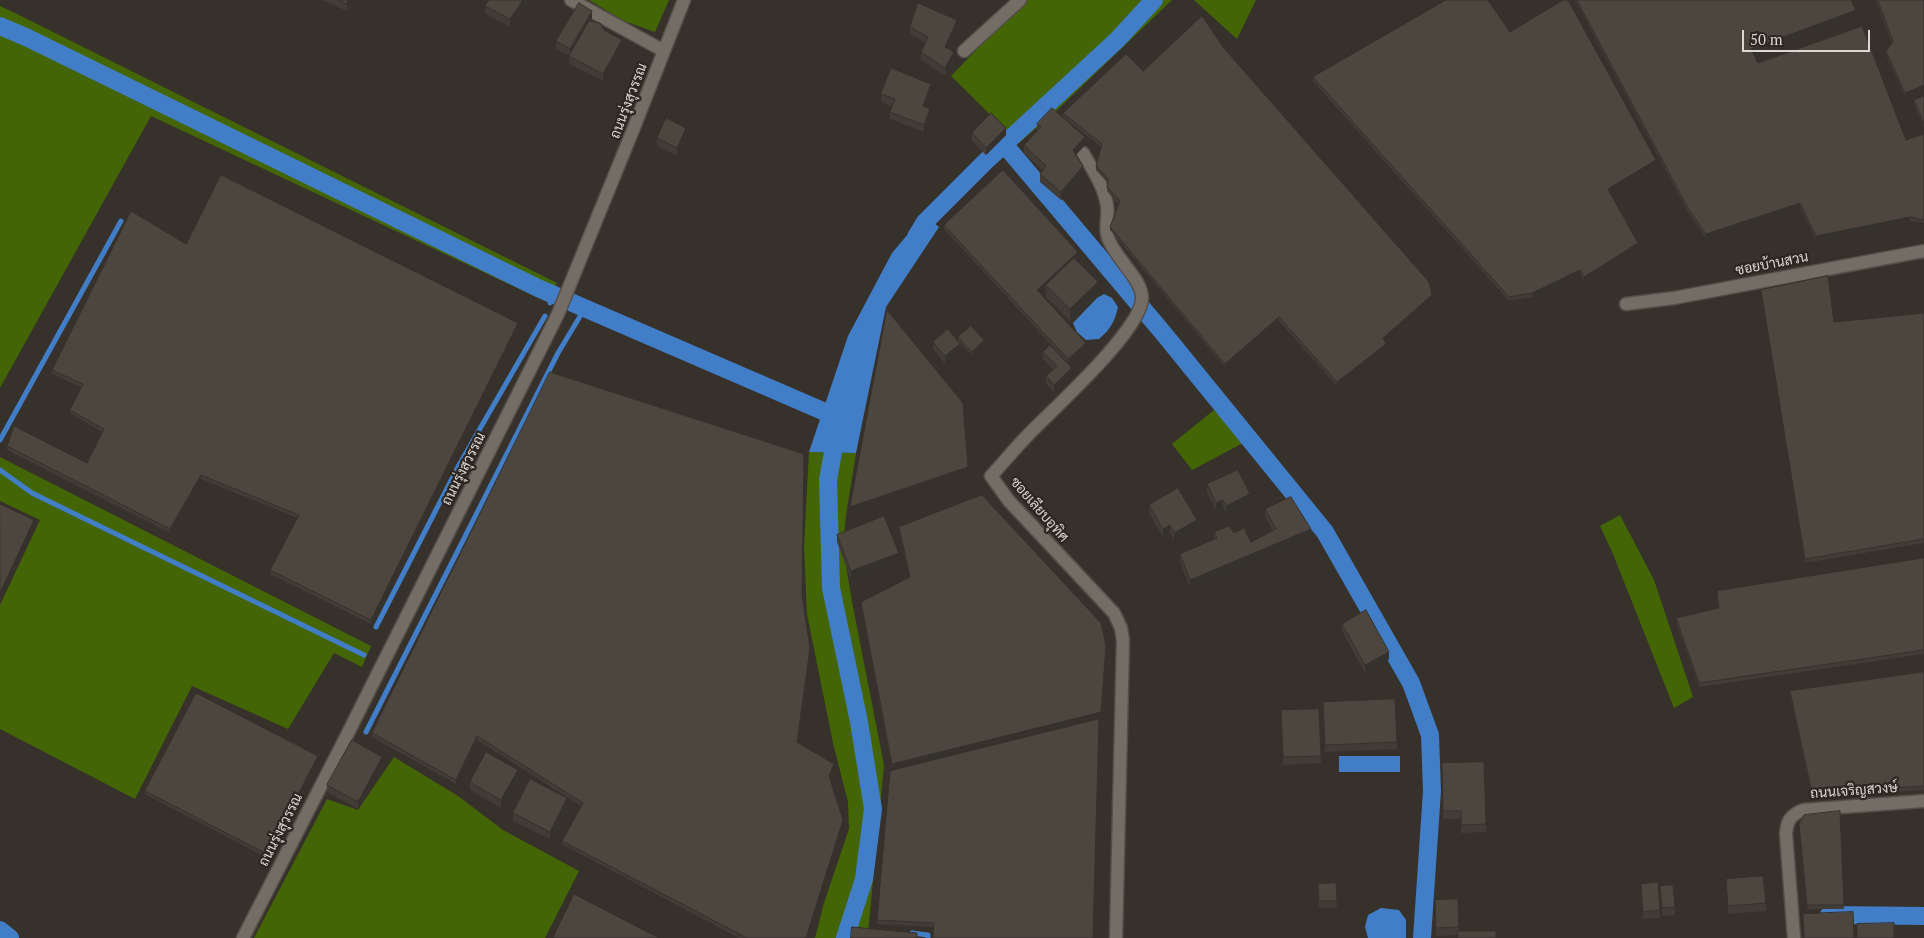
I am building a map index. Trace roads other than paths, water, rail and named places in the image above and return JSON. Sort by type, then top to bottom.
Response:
[{"type":"street","points":[[571,0],[664,51]]},
{"type":"street","name":"ถนนรุ่งสุวรรณ","points":[[243,938],[559,313],[684,0]]},
{"type":"street","points":[[964,51],[1020,0]]},
{"type":"street","name":"ซอยเลียบอุทิศ","points":[[1083,153],[1102,189],[1107,203],[1108,215],[1105,225],[1108,237],[1114,251],[1138,285],[1142,298],[1137,316],[1126,332],[1095,367],[1028,435],[991,476],[1009,501],[1114,613],[1122,628],[1116,938]]},
{"type":"street","name":"ซอยบ้านสวน","points":[[1626,304],[1674,298],[1924,250]]},
{"type":"street","name":"ถนนเจริญสวงษ์","points":[[1794,938],[1786,834],[1787,824],[1792,814],[1803,810],[1924,801]]},
{"type":"water","points":[[924,215],[939,227],[886,307],[856,453],[809,452],[848,336],[892,253]]},
{"type":"water","points":[[1104,294],[1112,298],[1118,307],[1112,325],[1099,339],[1086,340],[1077,332],[1073,323],[1097,298]]},
{"type":"water","points":[[1339,756],[1400,756],[1400,772],[1339,772]]},
{"type":"water","points":[[1381,908],[1399,910],[1406,920],[1406,938],[1368,938],[1365,927],[1368,915]]},
{"type":"waterway","points":[[916,237],[925,222],[986,161],[1117,40],[1154,0]]},
{"type":"waterway","points":[[0,26],[538,288],[839,418]]},
{"type":"waterway","points":[[1004,144],[1164,334],[1325,532],[1411,683],[1430,735],[1432,791],[1422,938]]},
{"type":"waterway","points":[[0,440],[121,221]]},
{"type":"waterway","points":[[550,303],[554,295]]},
{"type":"waterway","points":[[366,732],[558,353],[585,308]]},
{"type":"waterway","points":[[376,627],[459,465],[545,316]]},
{"type":"waterway","points":[[837,430],[828,480],[831,588],[859,722],[873,809],[864,879],[845,938]]},
{"type":"waterway","points":[[0,470],[32,493],[364,655]]},
{"type":"waterway","points":[[1829,915],[1924,916]]},
{"type":"waterway","points":[[0,930],[10,938]]},
{"type":"waterway","points":[[912,933],[928,935],[928,938]]}]
